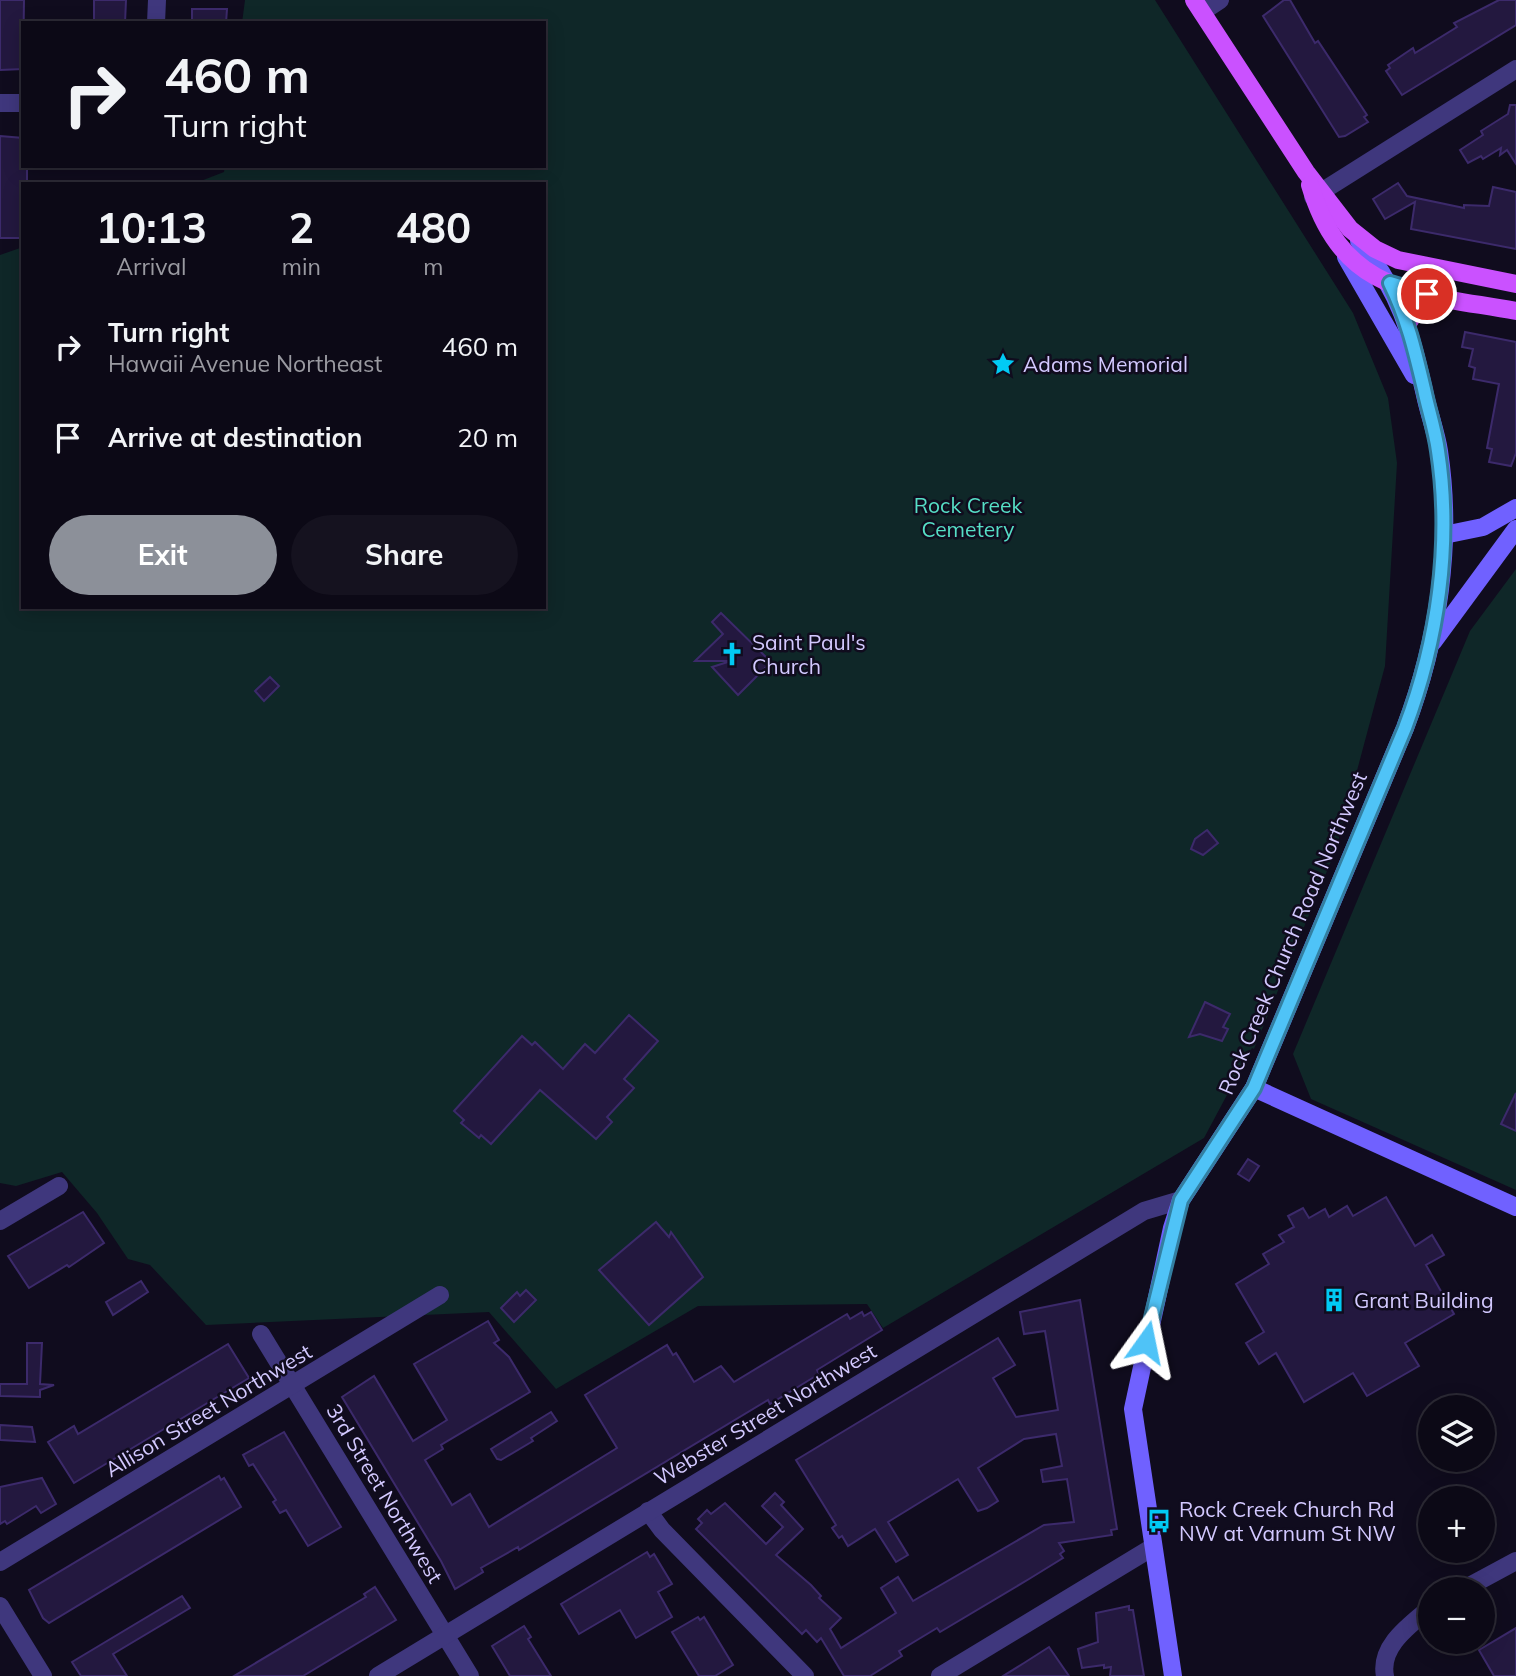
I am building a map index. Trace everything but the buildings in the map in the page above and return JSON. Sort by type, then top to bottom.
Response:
[{"type":"main road","points":[[1198,6],[1306,172],[1317,194],[1329,236],[1346,257],[1368,273],[1390,283],[1444,298],[1516,312]]},
{"type":"main road","points":[[1317,194],[1350,229],[1375,248],[1398,260],[1516,284]]},
{"type":"main road","points":[[1408,323],[1416,310],[1426,302],[1444,298]]},
{"type":"street","points":[[156,21],[157,0]]},
{"type":"street","points":[[1198,6],[1220,0]]},
{"type":"street","points":[[1317,194],[1516,69]]},
{"type":"street","points":[[0,103],[21,103]]},
{"type":"street","name":"Rock Creek Church Road Northwest","points":[[1173,1676],[1134,1432],[1133,1403],[1181,1200],[1254,1088],[1405,728],[1429,648],[1440,584],[1444,535],[1439,453],[1408,323],[1390,283],[1350,229]]},
{"type":"street","name":"Rock Creek Church Road Northwest","points":[[1346,257],[1426,401]]},
{"type":"street","points":[[1444,535],[1483,527],[1516,508]]},
{"type":"street","points":[[1429,648],[1516,529]]},
{"type":"street","points":[[1254,1088],[1516,1207]]},
{"type":"street","points":[[0,1221],[59,1186]]},
{"type":"street","name":"Webster Street Northwest","points":[[378,1676],[1144,1211],[1181,1200]]},
{"type":"street","name":"Allison Street Northwest","points":[[0,1562],[435,1299]]},
{"type":"street","name":"3rd Street Northwest","points":[[261,1334],[470,1676]]},
{"type":"street","points":[[648,1511],[662,1531],[804,1676]]},
{"type":"street","points":[[940,1676],[1153,1547]]},
{"type":"street","points":[[1486,1577],[1516,1561]]},
{"type":"street","points":[[0,1606],[43,1676]]},
{"type":"street","points":[[1385,1676],[1384,1670],[1395,1638],[1418,1618]]},
{"type":"green space","name":"Rock Creek Cemetery","points":[[245,0],[1155,0],[1353,313],[1388,398],[1397,463],[1385,666],[1336,849],[1254,1049],[1252,1048],[1204,1138],[883,1328],[867,1304],[698,1306],[556,1389],[489,1312],[206,1325],[150,1265],[128,1259],[97,1213],[62,1172],[16,1186],[0,1183],[0,255],[21,248],[21,609],[546,609],[546,182],[198,182],[224,172],[225,168],[546,168],[546,21],[242,21]]},
{"type":"green space","points":[[1516,569],[1516,1190],[1311,1099],[1293,1054],[1470,631]]},
{"type":"place","name":"Adams Memorial","points":[[1003,364]]},
{"type":"place","name":"Saint Paul's Church","points":[[732,654]]},
{"type":"place","name":"Grant Building","points":[[1334,1300]]},
{"type":"place","name":"Rock Creek Church Rd NW at Varnum St NW","points":[[1159,1521]]},
{"type":"route","points":[[1146,1342],[1181,1200],[1254,1088],[1405,728],[1422,679],[1436,611],[1443,556],[1442,482],[1437,440],[1408,323],[1390,283],[1427,294]]}]
